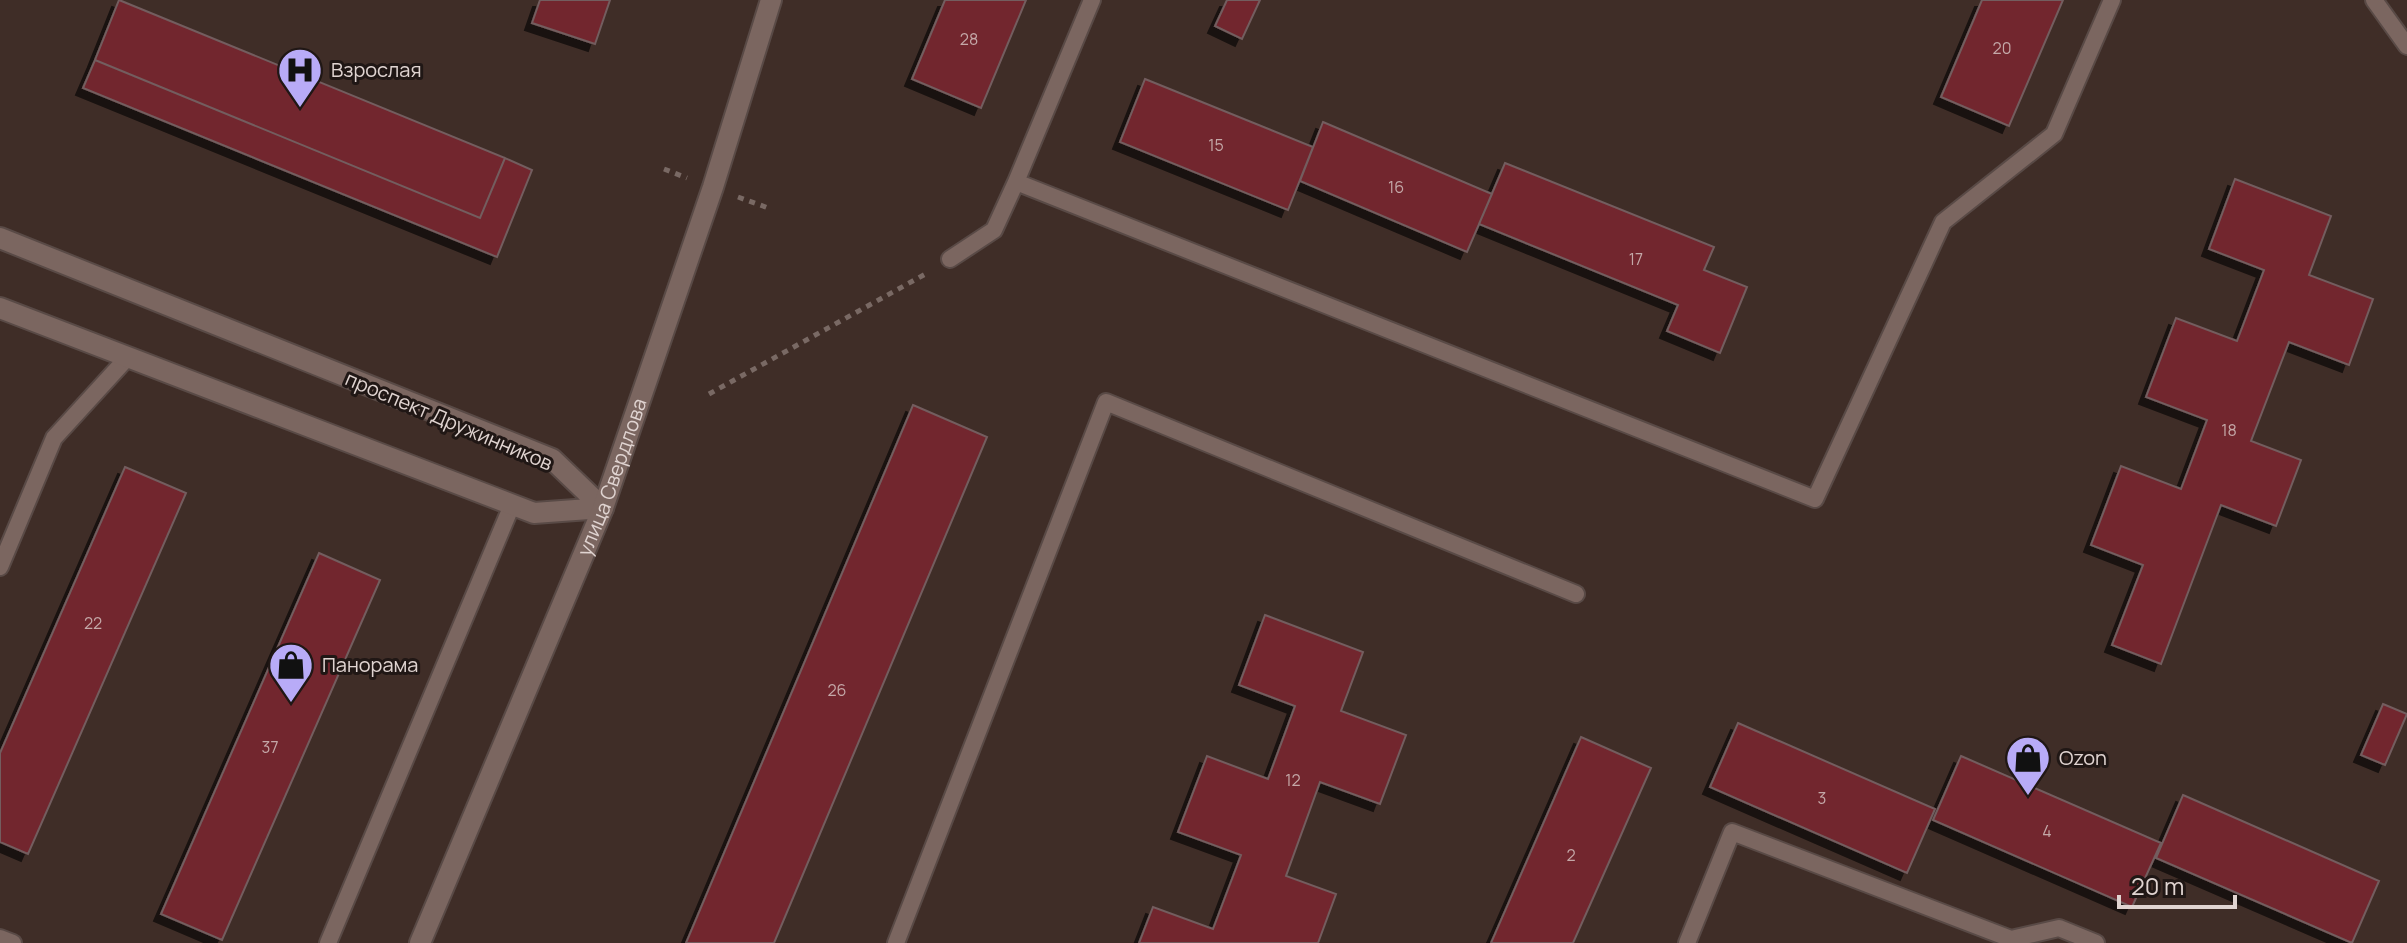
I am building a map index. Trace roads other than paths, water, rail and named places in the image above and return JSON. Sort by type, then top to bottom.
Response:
[{"type":"street","name":"улица Свердлова","points":[[420,943],[603,508],[713,187],[771,0]]},
{"type":"street","name":"проспект Дружинников","points":[[0,238],[552,459],[603,508]]},
{"type":"street","points":[[0,308],[534,513],[603,508]]},
{"type":"lane","points":[[950,259],[994,230],[1092,0]]},
{"type":"lane","points":[[1016,182],[1815,499],[1943,222],[2054,134],[2112,0]]},
{"type":"lane","points":[[2374,0],[2407,46]]},
{"type":"lane","points":[[0,567],[54,438],[128,357]]},
{"type":"lane","points":[[896,943],[1106,402],[1576,594]]},
{"type":"lane","points":[[328,943],[512,505]]},
{"type":"lane","points":[[1687,943],[1732,832],[2011,939],[2059,928],[2096,943]]},
{"type":"lane","points":[[0,938],[13,943]]},
{"type":"place","name":"Взрослая","points":[[300,109]]},
{"type":"place","name":"Панорама","points":[[291,704]]},
{"type":"place","name":"Ozon","points":[[2028,797]]}]
